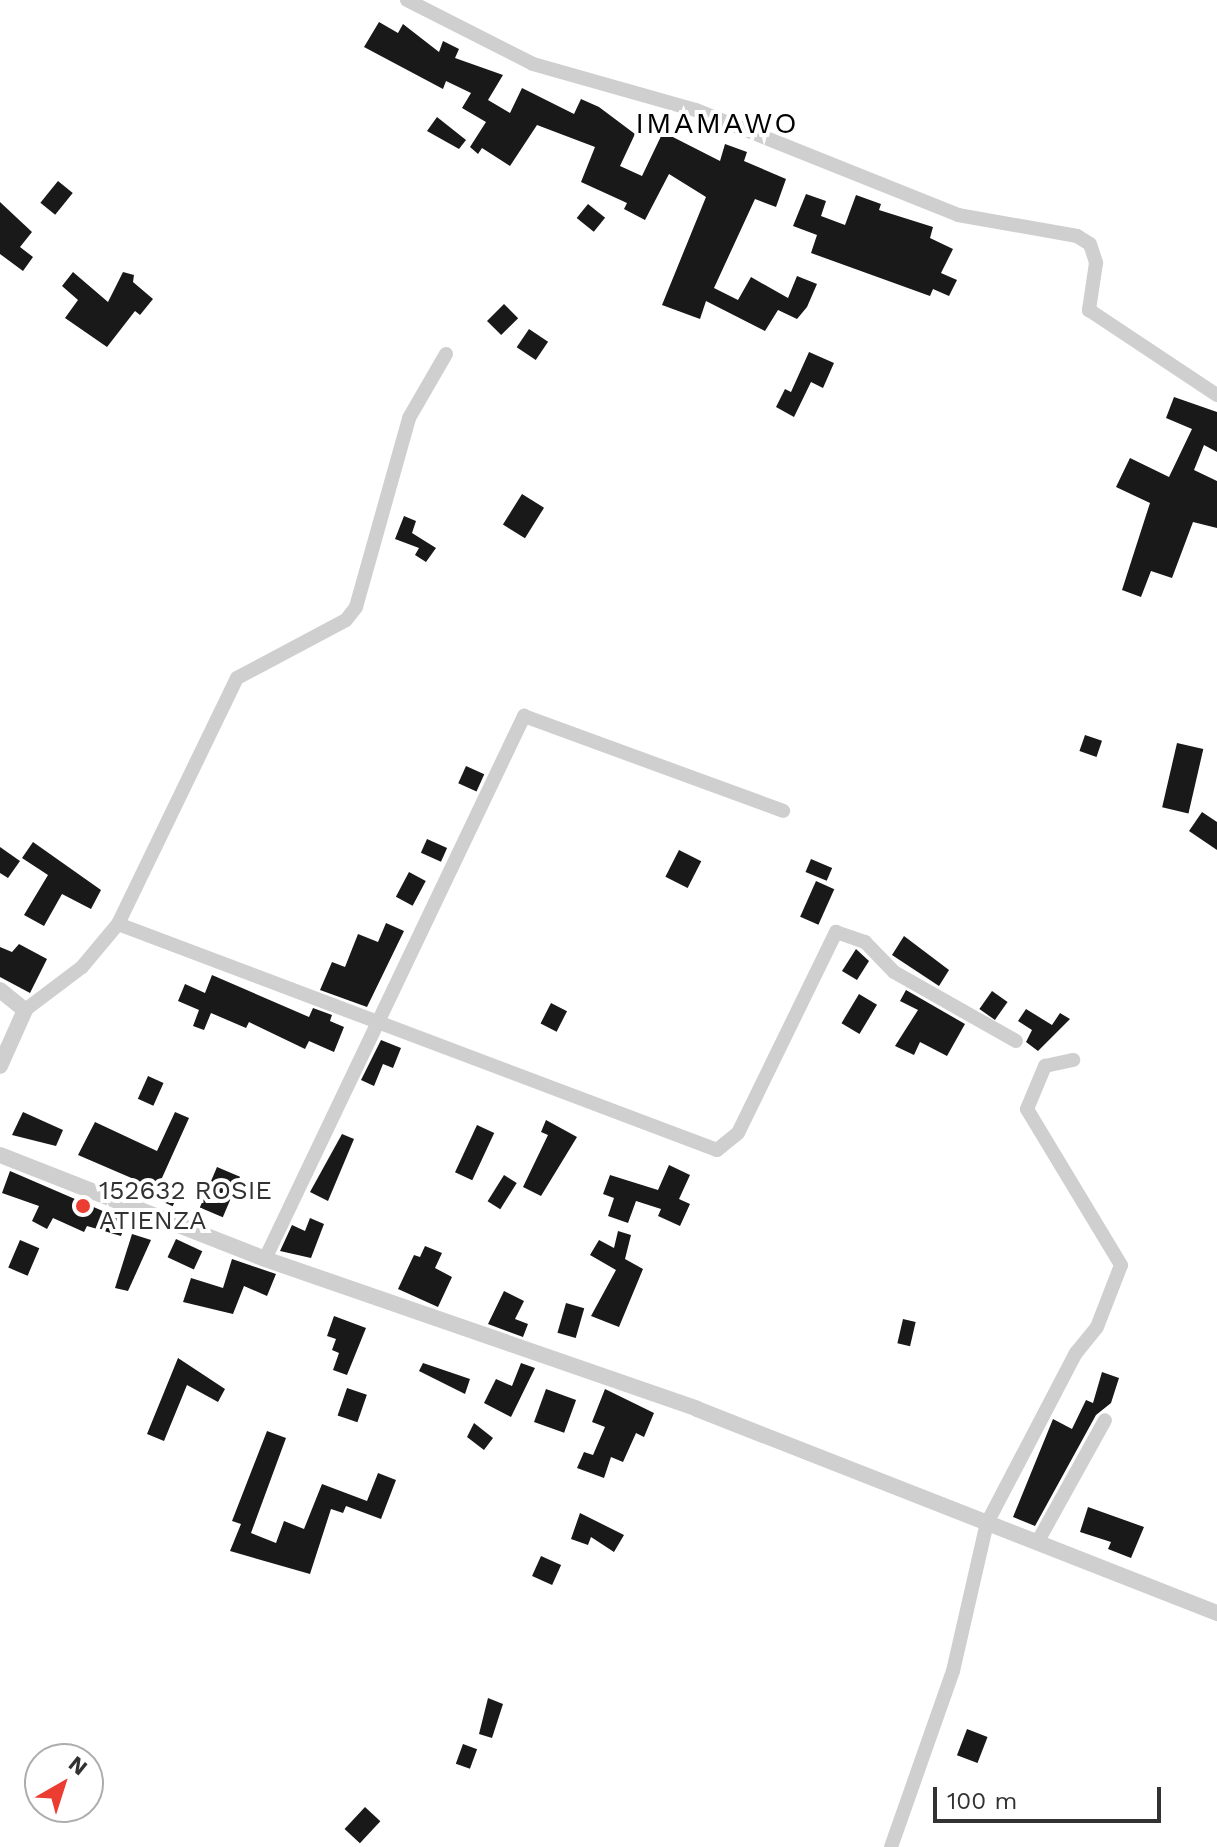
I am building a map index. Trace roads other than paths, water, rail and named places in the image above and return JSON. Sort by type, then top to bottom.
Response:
[{"type":"street","points":[[407,0],[533,64],[696,110],[958,215],[1077,236],[1090,244],[1096,263],[1089,310],[1217,395]]},
{"type":"street","points":[[0,1066],[25,1010],[82,967],[118,924],[237,678],[346,620],[356,607],[409,418],[446,354]]},
{"type":"street","points":[[265,1259],[374,1023],[524,716],[783,811]]},
{"type":"street","points":[[118,924],[717,1150],[738,1133],[836,932],[858,937],[894,972],[1016,1041]]},
{"type":"street","points":[[0,990],[25,1010]]},
{"type":"street","points":[[891,1847],[953,1671],[987,1523],[1076,1353],[1097,1327],[1121,1265],[1027,1109],[1045,1066],[1073,1060]]},
{"type":"street","points":[[0,1155],[265,1259],[697,1409],[1217,1613]]},
{"type":"street","points":[[1038,1541],[1105,1420]]},
{"type":"place","name":"152632 ROSIE ATIENZA","points":[[83,1206]]},
{"type":"district","name":"IMAMAWO","points":[[717,123]]}]
